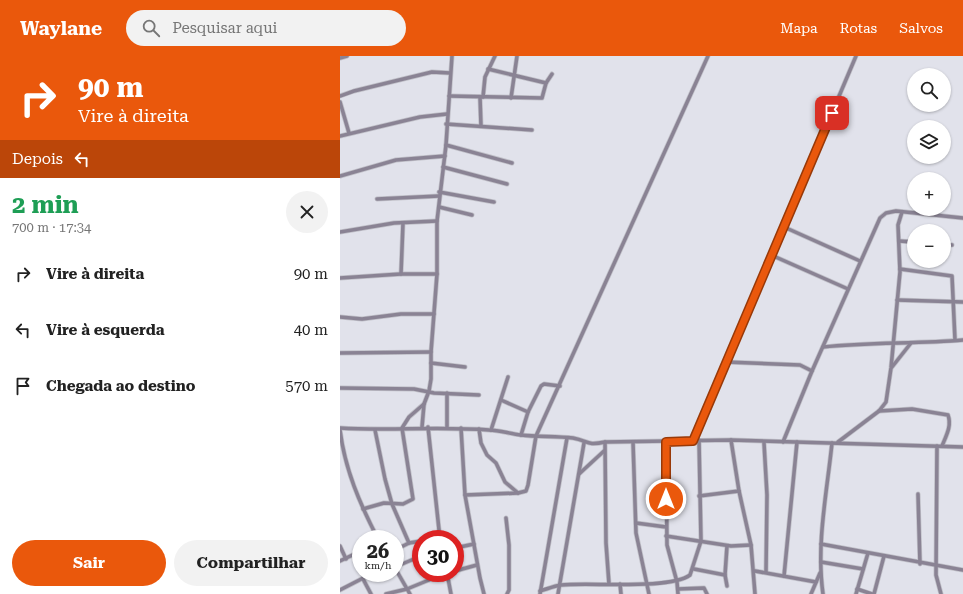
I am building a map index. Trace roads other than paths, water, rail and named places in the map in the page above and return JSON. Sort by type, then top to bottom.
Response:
[{"type":"street","points":[[340,58],[347,56]]},
{"type":"street","points":[[422,427],[424,404],[429,391],[437,274],[437,221],[446,145],[446,124],[452,56]]},
{"type":"street","points":[[481,126],[482,97],[485,77],[495,56]]},
{"type":"street","points":[[511,98],[517,56]]},
{"type":"street","points":[[465,494],[518,493],[526,491],[536,436],[560,386],[708,56]]},
{"type":"street","points":[[693,441],[856,56]]},
{"type":"street","points":[[488,69],[546,82]]},
{"type":"street","points":[[340,96],[354,91],[432,72],[450,73]]},
{"type":"street","points":[[449,96],[542,98],[546,82],[552,74]]},
{"type":"street","points":[[340,102],[349,133]]},
{"type":"street","points":[[340,136],[420,117],[447,114]]},
{"type":"street","points":[[446,124],[532,130]]},
{"type":"street","points":[[446,145],[512,163]]},
{"type":"street","points":[[340,176],[396,160],[445,156]]},
{"type":"street","points":[[443,167],[507,184]]},
{"type":"street","points":[[377,199],[439,194],[494,202]]},
{"type":"street","points":[[439,207],[472,215]]},
{"type":"street","points":[[783,442],[812,371],[878,221],[883,215],[890,212],[963,218]]},
{"type":"street","points":[[838,442],[879,411],[886,402],[891,368],[900,269],[898,222],[902,212]]},
{"type":"street","points":[[340,232],[403,223],[437,221]]},
{"type":"street","points":[[401,274],[403,223]]},
{"type":"street","points":[[784,227],[860,261]]},
{"type":"street","points":[[899,241],[907,242]]},
{"type":"street","points":[[771,255],[848,289]]},
{"type":"street","points":[[900,269],[951,275],[955,340]]},
{"type":"street","points":[[340,278],[401,274],[437,274]]},
{"type":"street","points":[[897,300],[952,303],[963,302]]},
{"type":"street","points":[[340,317],[362,319],[401,314],[434,314]]},
{"type":"street","points":[[823,348],[867,343],[893,344],[963,340]]},
{"type":"street","points":[[891,368],[911,343]]},
{"type":"street","points":[[340,353],[431,352]]},
{"type":"street","points":[[726,362],[800,365],[812,371]]},
{"type":"street","points":[[431,363],[465,366]]},
{"type":"street","points":[[491,430],[508,377]]},
{"type":"street","points":[[521,435],[528,412],[542,385],[560,386]]},
{"type":"street","points":[[340,388],[400,388],[479,395]]},
{"type":"street","points":[[447,393],[447,427]]},
{"type":"street","points":[[501,400],[528,412]]},
{"type":"street","points":[[363,509],[381,504],[403,504],[412,500],[413,498],[402,428],[409,417],[424,404]]},
{"type":"street","points":[[879,411],[912,409],[948,415],[950,423],[942,446]]},
{"type":"street","points":[[428,427],[439,530]]},
{"type":"street","points":[[374,530],[363,509],[346,464],[340,429],[375,430],[447,427],[491,430],[521,435],[567,438],[594,444],[605,442],[731,440],[764,442],[838,442],[963,447]]},
{"type":"street","points":[[461,428],[465,494],[477,565],[484,594]]},
{"type":"street","points":[[479,429],[481,442],[487,455],[496,463],[505,482],[518,493]]},
{"type":"street","points":[[375,430],[385,479],[392,504],[410,543],[404,546]]},
{"type":"street","points":[[540,593],[567,438]]},
{"type":"street","points":[[540,593],[559,586],[647,584],[677,580],[688,576],[694,569],[701,541],[699,440]]},
{"type":"street","points":[[731,440],[739,491],[751,545],[755,571],[756,594]]},
{"type":"street","points":[[605,442],[606,543],[609,584]]},
{"type":"street","points":[[633,442],[637,540],[649,594]]},
{"type":"street","points":[[666,442],[667,552],[677,580],[678,594]]},
{"type":"street","points":[[764,442],[767,495],[766,572]]},
{"type":"street","points":[[784,576],[797,442]]},
{"type":"street","points":[[823,594],[820,573],[821,544],[832,442]]},
{"type":"street","points":[[558,594],[584,443]]},
{"type":"street","points":[[937,446],[937,579],[941,594]]},
{"type":"street","points":[[579,474],[604,450]]},
{"type":"street","points":[[699,496],[739,491]]},
{"type":"street","points":[[918,494],[920,564]]},
{"type":"street","points":[[506,518],[509,545],[509,590],[507,594]]},
{"type":"street","points":[[636,523],[666,527]]},
{"type":"street","points":[[666,536],[727,546],[751,545]]},
{"type":"street","points":[[464,546],[474,544]]},
{"type":"street","points":[[821,544],[920,564],[963,570]]},
{"type":"street","points":[[340,546],[346,559]]},
{"type":"street","points":[[727,546],[725,575],[727,586]]},
{"type":"street","points":[[856,594],[868,553]]},
{"type":"street","points":[[340,561],[352,556]]},
{"type":"street","points":[[857,589],[873,594],[884,556]]},
{"type":"street","points":[[821,562],[863,569]]},
{"type":"street","points":[[464,569],[477,565]]},
{"type":"street","points":[[694,569],[725,575]]},
{"type":"street","points":[[755,571],[816,582]]},
{"type":"street","points":[[811,594],[820,573]]},
{"type":"street","points":[[340,590],[357,582]]},
{"type":"street","points":[[365,582],[371,594]]},
{"type":"street","points":[[403,582],[410,594]]},
{"type":"street","points":[[386,594],[407,589],[424,582]]},
{"type":"street","points":[[449,582],[451,594]]},
{"type":"street","points":[[620,584],[621,594]]},
{"type":"street","points":[[678,589],[704,588],[707,594]]}]
